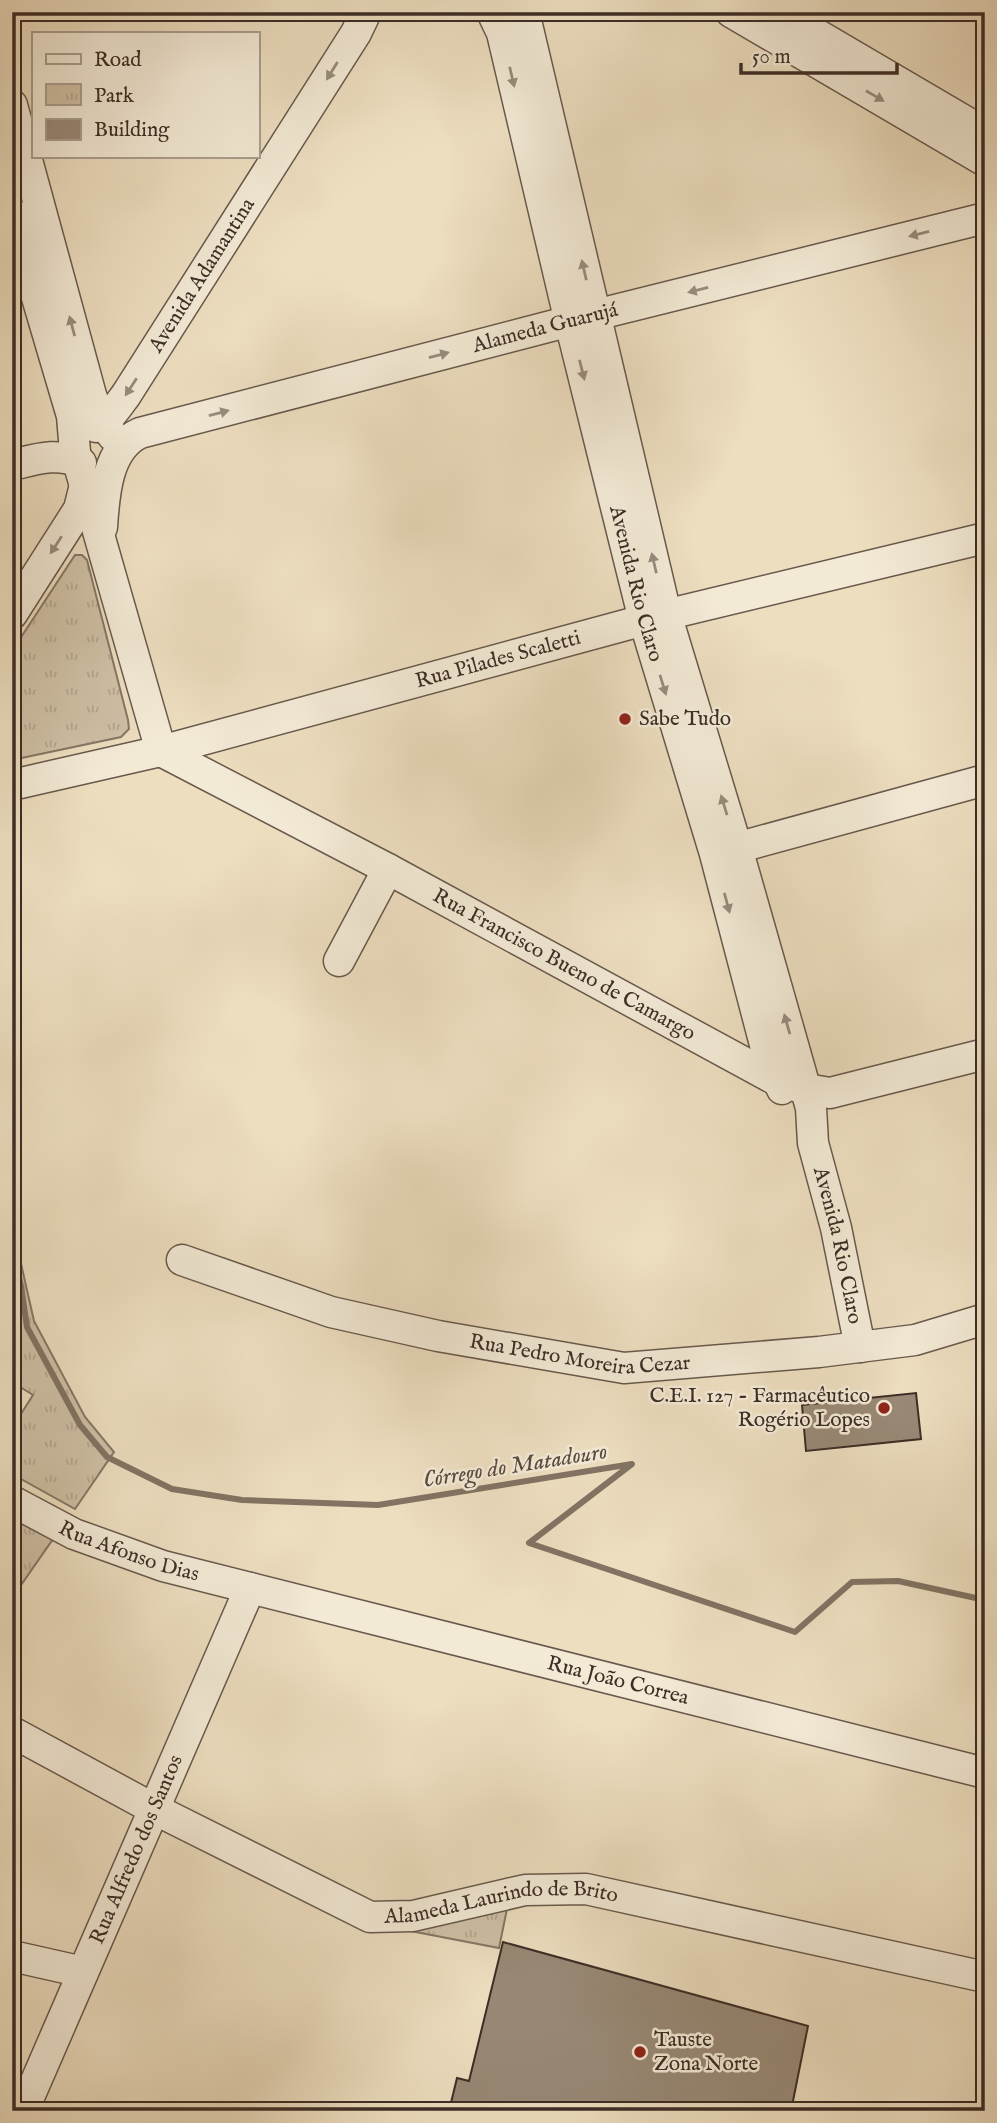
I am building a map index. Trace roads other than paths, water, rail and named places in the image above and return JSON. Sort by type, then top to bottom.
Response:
[{"type":"street","name":"Avenida Adamantina","points":[[106,436],[126,395],[348,45],[366,12]]},
{"type":"street","name":"Avenida Rio Claro","points":[[492,12],[502,33],[582,319],[655,617],[726,851],[792,1085],[813,1143],[836,1228],[860,1347]]},
{"type":"street","name":"Avenida Rio Claro","points":[[524,12],[582,319]]},
{"type":"street","points":[[731,12],[984,154]]},
{"type":"street","points":[[779,12],[984,154]]},
{"type":"street","points":[[12,105],[87,382],[106,436],[103,548]]},
{"type":"street","name":"Alameda Guarujá","points":[[106,436],[124,444],[140,433],[982,215]]},
{"type":"street","points":[[13,217],[72,416],[79,464],[161,751]]},
{"type":"street","points":[[12,614],[79,509],[78,437],[88,429],[106,436]]},
{"type":"street","points":[[12,465],[48,456],[62,456],[79,464]]},
{"type":"street","name":"Rua Pilades Scaletti","points":[[12,785],[224,735],[655,617],[985,538]]},
{"type":"street","points":[[224,735],[214,750],[215,760],[220,775],[230,787]]},
{"type":"street","name":"Rua Francisco Bueno de Camargo","points":[[161,751],[792,1085],[830,1093],[985,1054]]},
{"type":"street","points":[[726,851],[985,780]]},
{"type":"street","name":"Avenida Rio Claro","points":[[726,851],[752,998],[769,1060],[792,1085]]},
{"type":"street","points":[[339,961],[388,869]]},
{"type":"street","points":[[716,1047],[732,1039],[742,1028],[752,998]]},
{"type":"street","name":"Rua Pedro Moreira Cezar","points":[[182,1260],[331,1312],[438,1336],[624,1368],[915,1340],[985,1319]]},
{"type":"street","name":"Rua Afonso Dias","points":[[12,1501],[74,1534],[163,1566],[250,1588]]},
{"type":"street","name":"Rua João Correa","points":[[250,1588],[985,1773]]},
{"type":"street","name":"Rua Alfredo dos Santos","points":[[23,2111],[250,1588]]},
{"type":"street","name":"Alameda Laurindo de Brito","points":[[12,1732],[154,1809],[370,1917],[413,1916],[525,1890],[586,1889],[984,1973]]},
{"type":"street","points":[[12,1956],[83,1972]]},
{"type":"waterway","name":"Córrego do Matadouro","points":[[12,1251],[27,1327],[80,1425],[107,1457],[172,1489],[242,1500],[378,1505],[632,1464],[529,1543],[795,1632],[852,1582],[898,1581],[985,1600]]},
{"type":"place","name":"Sabe Tudo","points":[[625,719]]},
{"type":"place","name":"C.E.I. 127 - Farmacêutico Rogério Lopes","points":[[884,1408]]},
{"type":"place","name":"Tauste Zona Norte","points":[[640,2052]]}]
